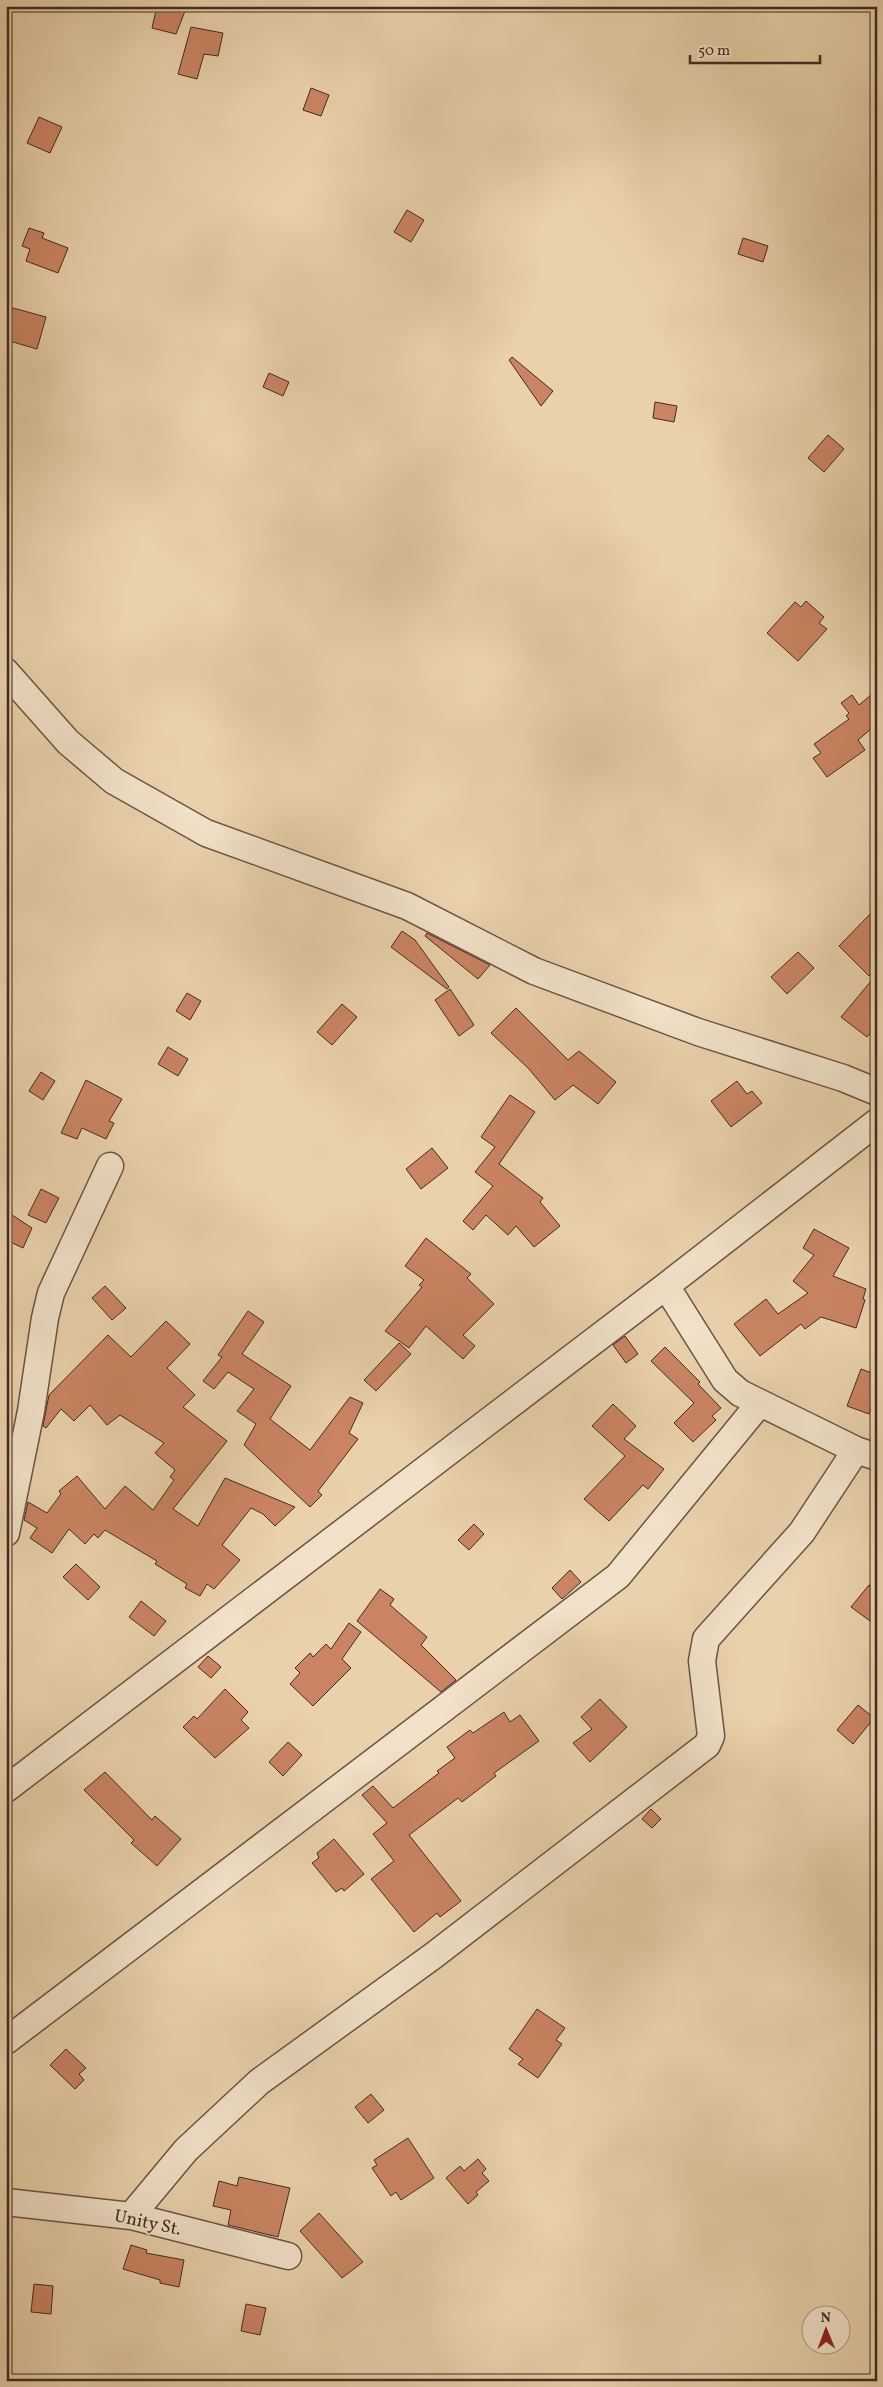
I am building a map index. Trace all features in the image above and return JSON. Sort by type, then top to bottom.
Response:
[{"type":"street","points":[[6,672],[68,742],[114,781],[206,833],[407,906],[534,971],[698,1032],[843,1078],[877,1092]]},
{"type":"street","points":[[6,1789],[666,1286],[877,1122]]},
{"type":"street","points":[[6,1533],[31,1411],[45,1318],[51,1292],[110,1166]]},
{"type":"street","points":[[131,2216],[186,2150],[259,2082],[433,1956],[707,1745],[711,1736],[702,1661],[706,1639],[802,1532],[867,1454],[740,1393],[725,1380],[666,1286]]},
{"type":"street","points":[[6,2040],[618,1576],[760,1403]]},
{"type":"street","name":"Unity St.","points":[[6,2202],[131,2216],[288,2256]]},
{"type":"building","points":[[157,6],[187,6],[176,34],[152,28]]},
{"type":"building","points":[[191,27],[223,33],[218,56],[204,54],[197,79],[178,74]]},
{"type":"building","points":[[311,88],[329,95],[321,116],[303,110]]},
{"type":"building","points":[[39,117],[62,127],[50,153],[27,143]]},
{"type":"building","points":[[407,210],[424,220],[411,242],[394,232]]},
{"type":"building","points":[[29,228],[44,233],[42,238],[68,248],[58,273],[26,261],[30,249],[22,246]]},
{"type":"building","points":[[743,238],[768,246],[763,262],[738,254]]},
{"type":"building","points":[[13,308],[46,317],[37,349],[6,340],[6,329]]},
{"type":"building","points":[[512,357],[553,391],[541,406],[509,360]]},
{"type":"building","points":[[269,373],[289,382],[283,396],[263,387]]},
{"type":"building","points":[[655,402],[677,406],[674,422],[653,418]]},
{"type":"building","points":[[828,435],[844,449],[824,472],[808,458]]},
{"type":"building","points":[[806,601],[824,617],[819,623],[827,629],[798,661],[767,633],[795,602],[801,607]]},
{"type":"building","points":[[877,690],[877,724],[858,740],[865,750],[827,777],[813,758],[821,753],[814,744],[849,719],[846,716],[849,713],[841,703],[852,695],[859,705]]},
{"type":"building","points":[[877,907],[877,968],[869,976],[839,946]]},
{"type":"building","points":[[402,931],[415,940],[449,987],[447,989],[391,947]]},
{"type":"building","points":[[427,933],[490,965],[478,979],[425,936]]},
{"type":"building","points":[[798,952],[814,968],[787,994],[771,977]]},
{"type":"building","points":[[877,974],[877,1025],[867,1037],[841,1017]]},
{"type":"building","points":[[450,989],[474,1025],[459,1036],[435,1000]]},
{"type":"building","points":[[187,993],[201,1001],[190,1020],[176,1011]]},
{"type":"building","points":[[342,1004],[357,1017],[332,1045],[317,1032]]},
{"type":"building","points":[[516,1008],[568,1060],[579,1051],[616,1082],[598,1104],[573,1085],[555,1100],[529,1069],[491,1033]]},
{"type":"building","points":[[168,1047],[188,1059],[178,1076],[158,1064]]},
{"type":"building","points":[[41,1072],[55,1081],[43,1100],[29,1091]]},
{"type":"building","points":[[86,1080],[122,1099],[109,1121],[114,1123],[106,1139],[82,1128],[77,1139],[61,1133]]},
{"type":"building","points":[[737,1081],[747,1094],[752,1091],[762,1103],[731,1127],[711,1101]]},
{"type":"building","points":[[510,1095],[535,1112],[499,1164],[543,1198],[540,1202],[560,1226],[534,1247],[516,1226],[508,1235],[486,1215],[473,1230],[463,1221],[493,1186],[475,1172],[495,1147],[481,1137]]},
{"type":"building","points":[[432,1148],[448,1168],[421,1189],[406,1169]]},
{"type":"building","points":[[41,1189],[59,1198],[46,1223],[28,1215]]},
{"type":"building","points":[[6,1211],[32,1228],[23,1248],[6,1240]]},
{"type":"building","points":[[814,1229],[849,1248],[833,1276],[866,1289],[863,1299],[865,1300],[856,1328],[821,1317],[805,1329],[801,1324],[760,1356],[734,1324],[766,1299],[778,1314],[808,1293],[793,1281],[814,1255],[803,1248]]},
{"type":"building","points":[[426,1238],[471,1274],[467,1278],[494,1304],[463,1335],[475,1346],[463,1359],[426,1326],[409,1348],[385,1331],[422,1287],[419,1285],[424,1280],[405,1266]]},
{"type":"building","points":[[105,1286],[126,1308],[112,1320],[92,1298]]},
{"type":"building","points":[[248,1311],[264,1322],[242,1354],[291,1386],[270,1419],[310,1450],[350,1397],[363,1403],[349,1433],[358,1439],[318,1491],[322,1495],[310,1507],[244,1445],[256,1424],[237,1411],[254,1389],[228,1372],[214,1389],[203,1381],[222,1357],[218,1355]]},
{"type":"building","points":[[166,1321],[190,1344],[167,1368],[195,1395],[183,1407],[227,1441],[173,1509],[198,1526],[225,1478],[295,1507],[275,1526],[263,1514],[251,1508],[222,1545],[240,1560],[214,1589],[207,1584],[200,1596],[185,1588],[187,1584],[155,1564],[157,1561],[105,1530],[98,1538],[94,1534],[85,1544],[69,1529],[52,1553],[30,1538],[37,1528],[24,1520],[28,1502],[47,1513],[61,1494],[59,1491],[77,1476],[105,1509],[125,1486],[153,1510],[174,1480],[170,1477],[175,1470],[155,1453],[164,1443],[120,1415],[107,1425],[90,1405],[74,1421],[61,1409],[46,1428],[43,1426],[49,1395],[108,1335],[131,1357]]},
{"type":"building","points":[[625,1336],[638,1354],[626,1363],[613,1345]]},
{"type":"building","points":[[399,1343],[411,1354],[376,1391],[364,1380]]},
{"type":"building","points":[[665,1347],[700,1382],[698,1384],[721,1408],[712,1416],[716,1420],[693,1442],[674,1423],[694,1403],[651,1361]]},
{"type":"building","points":[[861,1369],[877,1375],[877,1392],[869,1414],[847,1406]]},
{"type":"building","points":[[613,1404],[636,1426],[624,1439],[664,1469],[648,1489],[643,1485],[609,1521],[584,1499],[625,1456],[592,1426]]},
{"type":"building","points":[[474,1524],[484,1534],[469,1550],[458,1540]]},
{"type":"building","points":[[76,1564],[100,1587],[88,1600],[63,1577]]},
{"type":"building","points":[[570,1570],[581,1582],[562,1599],[552,1588]]},
{"type":"building","points":[[869,1585],[877,1591],[877,1626],[851,1607]]},
{"type":"building","points":[[380,1589],[394,1599],[390,1605],[427,1637],[421,1645],[456,1680],[441,1692],[357,1621]]},
{"type":"building","points":[[141,1601],[166,1621],[154,1636],[129,1617]]},
{"type":"building","points":[[349,1623],[361,1632],[342,1659],[351,1668],[313,1706],[290,1684],[300,1673],[295,1668],[310,1653],[313,1657],[326,1644],[331,1649]]},
{"type":"building","points":[[208,1656],[221,1667],[211,1678],[198,1667]]},
{"type":"building","points":[[225,1689],[248,1712],[241,1720],[249,1728],[215,1758],[183,1727],[194,1716],[197,1719]]},
{"type":"building","points":[[600,1699],[627,1727],[590,1762],[573,1743],[592,1729],[581,1717]]},
{"type":"building","points":[[858,1705],[874,1718],[853,1744],[837,1730]]},
{"type":"building","points":[[504,1712],[510,1722],[520,1715],[539,1741],[494,1773],[496,1776],[462,1802],[458,1798],[409,1835],[461,1901],[440,1917],[437,1913],[414,1932],[371,1879],[394,1861],[373,1834],[387,1823],[362,1795],[373,1786],[393,1808],[439,1773],[437,1771],[455,1758],[447,1747],[470,1730],[473,1733]]},
{"type":"building","points":[[288,1742],[302,1755],[283,1776],[269,1762]]},
{"type":"building","points":[[105,1772],[152,1820],[155,1816],[181,1839],[157,1866],[131,1843],[134,1840],[84,1790]]},
{"type":"building","points":[[651,1809],[661,1819],[652,1828],[642,1819]]},
{"type":"building","points":[[334,1839],[364,1874],[344,1891],[342,1888],[336,1892],[312,1863],[319,1858],[317,1853]]},
{"type":"building","points":[[537,2009],[565,2028],[556,2040],[562,2044],[538,2078],[518,2064],[523,2059],[509,2049]]},
{"type":"building","points":[[66,2049],[86,2068],[79,2074],[84,2080],[75,2089],[50,2065]]},
{"type":"building","points":[[371,2094],[384,2110],[368,2123],[355,2107]]},
{"type":"building","points":[[408,2138],[434,2178],[401,2200],[396,2192],[391,2196],[372,2168],[377,2165],[374,2160]]},
{"type":"building","points":[[478,2159],[486,2169],[482,2173],[489,2181],[476,2192],[478,2195],[468,2204],[446,2178],[460,2166],[464,2171]]},
{"type":"building","points":[[239,2177],[290,2188],[278,2237],[228,2225],[231,2210],[213,2206],[219,2181],[237,2186]]},
{"type":"building","points":[[319,2213],[363,2262],[342,2278],[300,2231]]},
{"type":"building","points":[[131,2245],[147,2250],[146,2253],[184,2260],[179,2287],[160,2283],[160,2280],[123,2269]]},
{"type":"building","points":[[34,2284],[53,2286],[51,2314],[31,2312]]},
{"type":"building","points":[[246,2304],[266,2308],[260,2335],[241,2331]]}]
